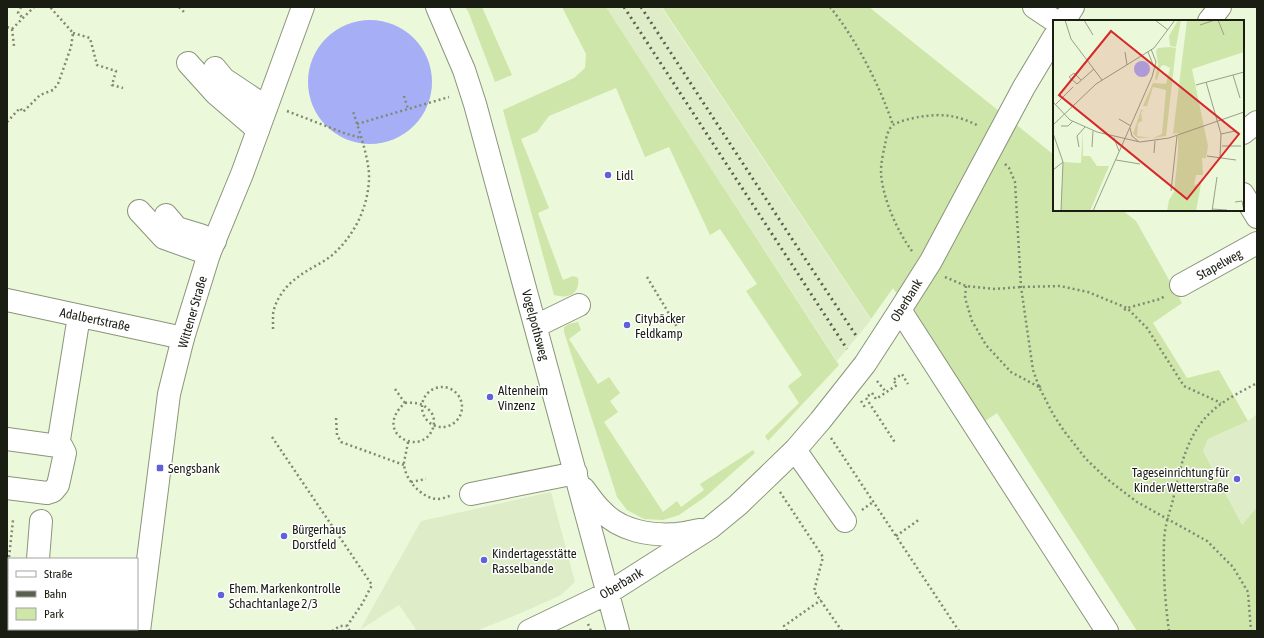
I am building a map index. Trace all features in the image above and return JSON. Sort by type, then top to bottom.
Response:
[{"type":"street","name":"Wittener Straße","points":[[140,631],[170,394],[183,338],[212,247],[258,130],[274,108],[303,7]]},
{"type":"street","name":"Vogelpothsweg","points":[[424,7],[440,14],[464,70],[473,98],[577,475],[618,631]]},
{"type":"street","points":[[1034,7],[1054,20]]},
{"type":"street","points":[[1065,20],[1073,7]]},
{"type":"street","points":[[1210,20],[1220,7]]},
{"type":"street","name":"Oberbank","points":[[535,630],[608,593],[710,528],[738,505],[795,450],[865,364],[931,261],[1024,87],[1053,39]]},
{"type":"street","points":[[188,63],[216,94],[258,130]]},
{"type":"street","points":[[215,68],[224,79],[274,108]]},
{"type":"street","points":[[1244,132],[1257,122]]},
{"type":"street","points":[[1244,196],[1257,217]]},
{"type":"street","points":[[139,211],[164,238],[212,247]]},
{"type":"street","points":[[166,215],[177,228],[200,235],[212,247]]},
{"type":"street","name":"Stapelweg","points":[[1180,285],[1257,243]]},
{"type":"street","name":"Adalbertstraße","points":[[7,300],[183,338]]},
{"type":"street","points":[[536,326],[579,305]]},
{"type":"street","points":[[900,310],[1107,631]]},
{"type":"street","points":[[58,446],[79,316]]},
{"type":"street","points":[[7,439],[58,446],[62,447],[65,453],[58,485],[53,491],[47,493],[7,488]]},
{"type":"street","points":[[795,450],[845,522]]},
{"type":"street","points":[[471,494],[577,475]]},
{"type":"street","name":"Oberbank","points":[[577,475],[584,490],[602,512],[617,523],[631,529],[650,534],[676,534],[710,528]]},
{"type":"street","points":[[38,558],[41,521]]},
{"type":"path","points":[[21,7],[18,13],[23,18]]},
{"type":"path","points":[[12,29],[34,7]]},
{"type":"path","points":[[50,7],[73,33],[90,38],[97,66],[116,71],[112,85],[123,88]]},
{"type":"path","points":[[179,7],[186,14]]},
{"type":"path","points":[[830,7],[859,49],[887,107],[893,125]]},
{"type":"path","points":[[7,27],[12,29]]},
{"type":"path","points":[[12,29],[14,46]]},
{"type":"path","points":[[7,122],[20,108],[23,112],[40,95],[53,90],[58,84],[71,47],[73,33]]},
{"type":"path","points":[[404,96],[408,109]]},
{"type":"path","points":[[357,124],[449,97]]},
{"type":"path","points":[[274,108],[361,138]]},
{"type":"path","points":[[273,329],[273,314],[276,303],[283,292],[298,276],[321,263],[340,247],[349,236],[362,212],[366,198],[369,173],[353,111]]},
{"type":"path","points":[[912,251],[906,243],[893,216],[885,194],[881,172],[887,136],[893,125],[911,118],[935,114],[954,116],[978,126]]},
{"type":"path","points":[[1005,163],[1009,168],[1015,182],[1021,287],[1033,370],[1039,387],[1053,414],[1086,459],[1107,479],[1137,502],[1207,542],[1233,567],[1248,592],[1251,631]]},
{"type":"path","points":[[647,277],[677,327]]},
{"type":"path","points":[[947,279],[966,286],[995,289],[1060,286],[1088,292],[1127,308],[1147,328],[1183,386],[1221,403]]},
{"type":"path","points":[[1124,310],[1160,299],[1180,285]]},
{"type":"path","points":[[966,286],[965,298],[972,321],[986,345],[1011,372],[1039,387]]},
{"type":"path","points":[[866,409],[861,400],[872,393],[876,399],[897,385],[893,380],[902,374],[908,384]]},
{"type":"path","points":[[1168,631],[1164,593],[1164,541],[1186,452],[1194,432],[1206,417],[1221,403],[1257,383]]},
{"type":"path","points":[[1039,387],[1043,385]]},
{"type":"path","points":[[441,387],[454,390],[459,395],[463,403],[463,409],[455,423],[440,428],[434,426],[423,415],[422,404],[428,393],[441,387]]},
{"type":"path","points":[[395,389],[405,403]]},
{"type":"path","points":[[866,398],[896,444]]},
{"type":"path","points":[[405,403],[422,404],[432,413],[434,426],[425,439],[408,442],[397,434],[393,420],[396,412],[405,403]]},
{"type":"path","points":[[336,418],[337,435],[341,442],[404,465]]},
{"type":"path","points":[[820,421],[959,631]]},
{"type":"path","points":[[272,437],[372,585],[362,604],[347,626]]},
{"type":"path","points":[[408,442],[404,465],[410,482],[418,490],[427,496],[437,499],[471,494]]},
{"type":"path","points":[[775,470],[780,491],[823,557],[814,590],[842,631]]},
{"type":"path","points":[[410,482],[426,479]]},
{"type":"path","points":[[896,536],[920,519]]},
{"type":"path","points":[[9,558],[13,520]]},
{"type":"path","points":[[787,631],[784,626],[821,600]]},
{"type":"path","points":[[332,631],[340,626],[347,626]]},
{"type":"path","points":[[347,626],[350,631]]},
{"type":"shaded area","points":[[606,7],[661,7],[871,320],[837,361]]},
{"type":"shaded area","name":"Tageseinrichtung für Kinder Wetterstraße","points":[[1257,414],[1257,507],[1242,526],[1203,451],[1208,439],[1248,421]]},
{"type":"shaded area","name":"Kindertagesstätte Rasselbande","points":[[551,492],[575,582],[561,595],[476,631],[417,631],[399,605],[360,630],[421,521]]},
{"type":"green space","points":[[465,7],[482,7],[512,75],[495,82],[468,11]]},
{"type":"green space","points":[[562,7],[606,7],[839,365],[768,441],[765,436],[799,403],[788,386],[802,375],[746,291],[757,284],[720,229],[710,235],[669,147],[645,157],[616,88],[549,116],[537,132],[521,139],[549,208],[538,213],[563,280],[573,276],[578,278],[578,284],[575,292],[568,296],[554,295],[503,110],[574,78],[585,68],[586,54]]},
{"type":"green space","points":[[662,7],[869,7],[1053,154],[1053,211],[1123,211],[1136,221],[1182,303],[1153,323],[1187,378],[1219,370],[1248,421],[1208,439],[1203,451],[1242,525],[1257,507],[1257,631],[1137,631],[997,413],[985,421],[893,288],[871,319]]},
{"type":"green space","points":[[578,322],[581,330],[569,339],[598,384],[609,377],[620,393],[610,401],[618,412],[604,422],[663,512],[677,501],[681,507],[704,490],[700,484],[753,450],[755,453],[705,497],[679,515],[663,520],[644,519],[627,510],[617,497],[564,332],[564,327]]},
{"type":"water","points":[[370,20],[382,21],[394,25],[414,38],[427,58],[431,70],[431,94],[427,106],[414,126],[394,139],[382,143],[370,144],[358,143],[346,139],[326,126],[313,106],[309,94],[308,82],[309,70],[313,58],[326,38],[346,25],[358,21]]},
{"type":"railway","points":[[624,7],[847,349]]},
{"type":"railway","points":[[641,7],[857,337]]},
{"type":"place","name":"Lidl","points":[[608,175]]},
{"type":"place","name":"Citybäcker Feldkamp","points":[[627,325]]},
{"type":"place","name":"Altenheim Vinzenz","points":[[490,397]]},
{"type":"place","name":"Sengsbank","points":[[160,468]]},
{"type":"place","name":"Tageseinrichtung für Kinder Wetterstraße","points":[[1237,479]]},
{"type":"place","name":"Bürgerhaus Dorstfeld","points":[[284,536]]},
{"type":"place","name":"Kindertagesstätte Rasselbande","points":[[484,560]]},
{"type":"place","name":"Ehem. Markenkontrolle Schachtanlage 2/3","points":[[221,595]]}]
